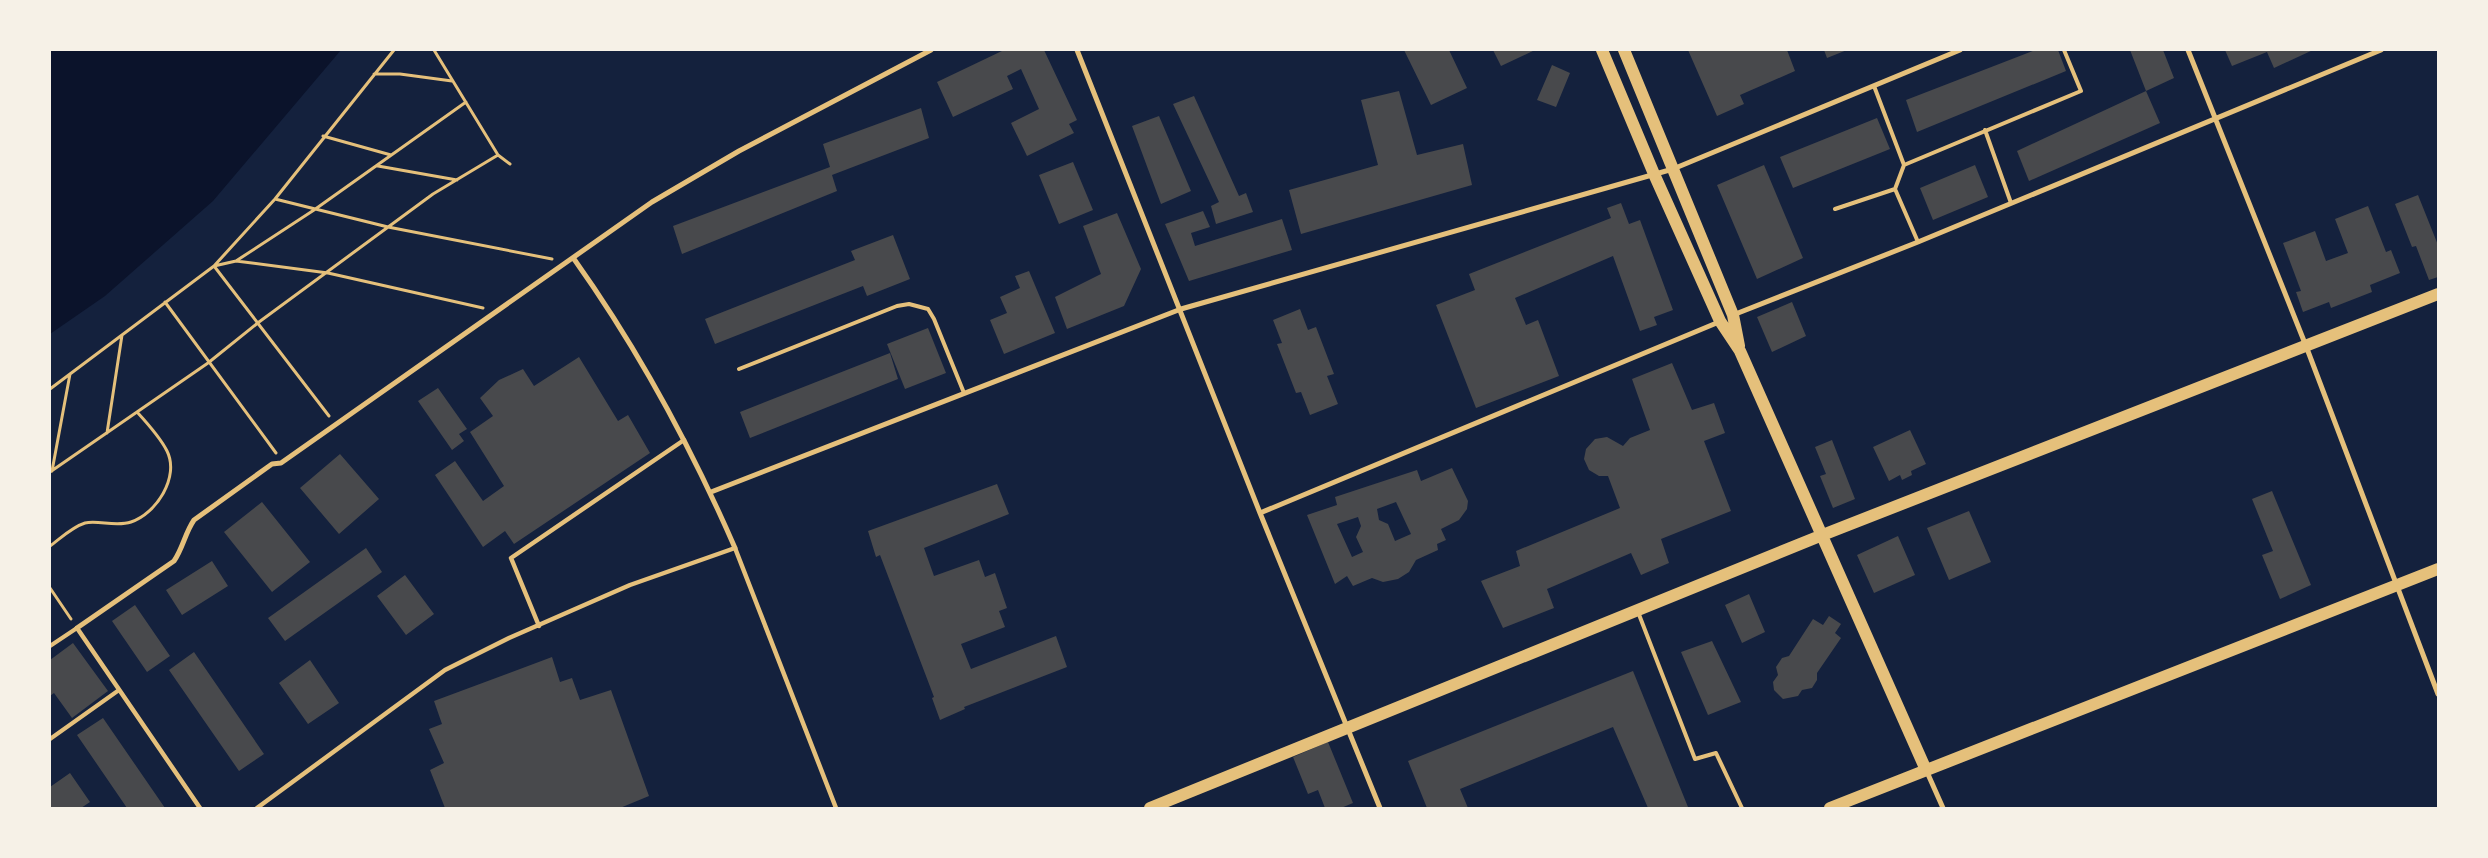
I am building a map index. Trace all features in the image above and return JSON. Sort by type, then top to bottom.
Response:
[{"type":"main road","points":[[1602,50],[1654,174],[1720,321],[1740,350],[1820,536],[1926,770]]},
{"type":"main road","points":[[1624,50],[1733,315],[1740,350]]},
{"type":"main road","points":[[1150,808],[1820,536],[2438,294]]},
{"type":"main road","points":[[1830,808],[2438,569]]},
{"type":"street","points":[[200,808],[77,628],[174,561],[181,552],[187,530],[194,520],[272,464],[281,463],[574,259],[652,202],[731,156],[931,50]]},
{"type":"street","points":[[1078,50],[1260,513],[1380,808]]},
{"type":"street","points":[[711,492],[964,392],[1181,310],[1673,169],[1960,50]]},
{"type":"street","points":[[2188,50],[2306,346],[2438,694]]},
{"type":"street","points":[[1260,513],[1733,315],[1918,242],[2382,50]]},
{"type":"street","points":[[574,259],[611,312],[684,440],[711,492],[735,548],[836,808]]},
{"type":"street","points":[[539,626],[511,558],[684,440]]},
{"type":"street","points":[[257,808],[445,670],[630,585],[735,548]]},
{"type":"street","points":[[1926,770],[1943,808]]},
{"type":"lane","points":[[1904,164],[2081,91],[2064,50]]},
{"type":"lane","points":[[1874,86],[1904,164],[1895,189],[1918,242]]},
{"type":"lane","points":[[1985,130],[2011,203]]},
{"type":"lane","points":[[1835,209],[1895,189]]},
{"type":"lane","points":[[739,368],[898,306],[909,304],[928,309],[934,319],[964,392]]},
{"type":"lane","points":[[1637,610],[1695,759],[1716,753],[1742,808]]},
{"type":"lane","points":[[50,646],[77,628]]},
{"type":"lane","points":[[50,739],[119,690]]},
{"type":"path","points":[[50,389],[214,266],[275,199],[323,136],[394,50]]},
{"type":"path","points":[[436,51],[452,81],[498,155],[510,164]]},
{"type":"path","points":[[373,74],[400,74],[452,81]]},
{"type":"path","points":[[236,261],[314,210],[466,102]]},
{"type":"path","points":[[323,136],[391,155]]},
{"type":"path","points":[[51,471],[208,363],[259,322],[388,227],[457,180],[498,155]]},
{"type":"path","points":[[377,166],[457,180]]},
{"type":"path","points":[[275,199],[388,227],[552,259]]},
{"type":"path","points":[[214,266],[236,261],[328,273],[483,308]]},
{"type":"path","points":[[214,266],[259,322],[330,417]]},
{"type":"path","points":[[165,302],[208,363],[277,454]]},
{"type":"path","points":[[107,432],[122,335]]},
{"type":"path","points":[[51,471],[70,373]]},
{"type":"path","points":[[50,546],[72,530],[87,523],[118,524],[132,522],[159,501],[170,474],[168,452],[137,412]]},
{"type":"path","points":[[50,588],[77,628]]},
{"type":"water","points":[[50,50],[341,50],[213,201],[105,296],[50,334]]},
{"type":"building","points":[[1004,50],[1044,50],[1077,120],[1069,124],[1074,133],[1027,156],[1011,123],[1039,109],[1021,69],[1007,76],[1013,89],[953,117],[937,82]]},
{"type":"building","points":[[1404,50],[1449,50],[1467,88],[1431,105]]},
{"type":"building","points":[[1493,50],[1535,50],[1501,66]]},
{"type":"building","points":[[1688,50],[1787,50],[1795,71],[1740,95],[1744,104],[1717,116]]},
{"type":"building","points":[[1824,50],[1847,50],[1827,58]]},
{"type":"building","points":[[2035,50],[2058,50],[2066,71],[1917,132],[1906,100]]},
{"type":"building","points":[[2130,50],[2163,50],[2174,78],[2146,91]]},
{"type":"building","points":[[2225,50],[2313,50],[2274,68],[2267,52],[2232,66]]},
{"type":"building","points":[[1552,65],[1570,73],[1556,107],[1537,100]]},
{"type":"building","points":[[1399,91],[1417,155],[1463,144],[1472,185],[1301,234],[1289,190],[1378,165],[1361,100]]},
{"type":"building","points":[[2146,91],[2160,123],[2029,181],[2017,151]]},
{"type":"building","points":[[1194,96],[1239,196],[1246,193],[1253,212],[1216,224],[1211,206],[1219,202],[1173,104]]},
{"type":"building","points":[[921,108],[929,138],[832,175],[837,191],[682,254],[673,226],[830,167],[823,144]]},
{"type":"building","points":[[1159,116],[1191,191],[1161,204],[1132,126]]},
{"type":"building","points":[[1877,118],[1890,149],[1793,188],[1780,157]]},
{"type":"building","points":[[1073,162],[1093,210],[1059,224],[1039,175]]},
{"type":"building","points":[[1764,165],[1803,258],[1757,279],[1717,185]]},
{"type":"building","points":[[1975,165],[1988,197],[1933,220],[1920,188]]},
{"type":"building","points":[[2418,195],[2438,245],[2438,277],[2429,280],[2416,246],[2412,247],[2395,204]]},
{"type":"building","points":[[1621,203],[1629,224],[1640,220],[1673,310],[1654,317],[1657,325],[1640,331],[1613,256],[1515,298],[1526,325],[1538,320],[1559,376],[1476,408],[1436,305],[1475,290],[1469,274],[1611,218],[1607,208]]},
{"type":"building","points":[[2368,206],[2386,252],[2391,250],[2400,273],[2370,285],[2372,292],[2331,308],[2329,302],[2303,312],[2296,292],[2301,291],[2283,243],[2315,231],[2326,261],[2348,253],[2335,219]]},
{"type":"building","points":[[1203,211],[1210,227],[1191,233],[1195,246],[1282,219],[1292,250],[1189,281],[1165,224]]},
{"type":"building","points":[[1117,213],[1141,269],[1124,306],[1067,329],[1055,297],[1101,274],[1083,226]]},
{"type":"building","points":[[893,235],[910,279],[867,296],[863,286],[715,344],[705,319],[855,260],[851,251]]},
{"type":"building","points":[[1029,271],[1055,333],[1004,354],[990,320],[1007,313],[1000,297],[1020,288],[1015,276]]},
{"type":"building","points":[[1792,302],[1806,336],[1772,352],[1757,317]]},
{"type":"building","points":[[1300,309],[1308,330],[1316,327],[1334,374],[1327,376],[1338,404],[1310,415],[1301,392],[1296,393],[1277,344],[1282,343],[1273,320]]},
{"type":"building","points":[[928,328],[946,373],[905,389],[887,344]]},
{"type":"building","points":[[890,353],[898,379],[750,438],[740,412]]},
{"type":"building","points":[[579,357],[618,421],[628,415],[650,453],[514,544],[505,531],[483,547],[435,475],[455,461],[483,501],[504,486],[470,432],[493,416],[480,398],[499,380],[523,369],[534,386]]},
{"type":"building","points":[[1672,363],[1692,410],[1714,403],[1725,433],[1704,441],[1731,511],[1661,539],[1669,563],[1641,575],[1631,553],[1547,589],[1554,608],[1503,628],[1481,581],[1520,566],[1516,551],[1620,508],[1608,476],[1599,476],[1589,470],[1584,459],[1586,449],[1595,439],[1607,437],[1623,446],[1630,438],[1650,430],[1632,379]]},
{"type":"building","points":[[438,388],[467,429],[459,434],[464,441],[452,450],[418,401]]},
{"type":"building","points":[[1910,430],[1926,464],[1911,471],[1912,475],[1902,480],[1900,475],[1889,481],[1873,447]]},
{"type":"building","points":[[1832,440],[1855,499],[1833,508],[1820,476],[1826,474],[1815,447]]},
{"type":"building","points":[[340,454],[379,499],[339,534],[300,488]]},
{"type":"building","points":[[1452,468],[1468,501],[1467,509],[1459,520],[1441,529],[1446,540],[1437,544],[1438,550],[1416,560],[1409,572],[1398,579],[1383,582],[1372,578],[1353,586],[1347,576],[1335,584],[1307,515],[1337,505],[1335,497],[1417,470],[1421,481]],"holes":[[[1396,502],[1411,534],[1395,541],[1388,524],[1379,520],[1377,509]],[[1358,517],[1361,526],[1356,537],[1363,552],[1352,557],[1337,524]]]},
{"type":"building","points":[[997,484],[1009,514],[924,548],[934,576],[979,560],[985,577],[995,573],[1007,608],[999,611],[1005,627],[961,644],[971,669],[1056,636],[1067,667],[964,707],[965,709],[940,720],[932,698],[934,697],[880,555],[876,557],[868,531]]},
{"type":"building","points":[[2272,491],[2311,585],[2280,599],[2262,555],[2273,551],[2252,499]]},
{"type":"building","points":[[262,502],[310,562],[272,592],[224,532]]},
{"type":"building","points":[[1969,511],[1991,562],[1949,580],[1927,528]]},
{"type":"building","points":[[1898,536],[1915,575],[1874,593],[1857,555]]},
{"type":"building","points":[[366,548],[382,572],[285,641],[268,618]]},
{"type":"building","points":[[212,561],[228,586],[182,615],[166,590]]},
{"type":"building","points":[[405,575],[434,614],[406,635],[377,596]]},
{"type":"building","points":[[1749,594],[1765,632],[1742,643],[1725,605]]},
{"type":"building","points":[[135,605],[170,656],[147,672],[112,621]]},
{"type":"building","points":[[1829,616],[1841,624],[1835,633],[1841,638],[1817,673],[1817,680],[1812,688],[1802,690],[1798,696],[1783,699],[1774,690],[1773,682],[1778,675],[1776,667],[1782,658],[1789,656],[1813,619],[1823,625]]},
{"type":"building","points":[[1712,641],[1741,702],[1708,715],[1681,652]]},
{"type":"building","points":[[73,643],[108,691],[72,718],[54,693],[50,696],[50,660]]},
{"type":"building","points":[[194,652],[264,754],[239,771],[169,670]]},
{"type":"building","points":[[552,657],[560,682],[572,678],[580,700],[611,690],[649,796],[620,808],[445,808],[430,770],[444,763],[429,729],[442,724],[434,701]]},
{"type":"building","points":[[310,660],[339,703],[308,724],[279,683]]},
{"type":"building","points":[[1633,671],[1688,807],[1648,808],[1613,727],[1460,789],[1468,808],[1427,808],[1408,761]]},
{"type":"building","points":[[103,718],[165,808],[127,808],[77,735]]},
{"type":"building","points":[[1328,742],[1353,803],[1341,808],[1325,808],[1318,790],[1308,794],[1293,757]]},
{"type":"building","points":[[70,773],[90,802],[81,808],[50,808],[50,787]]}]
